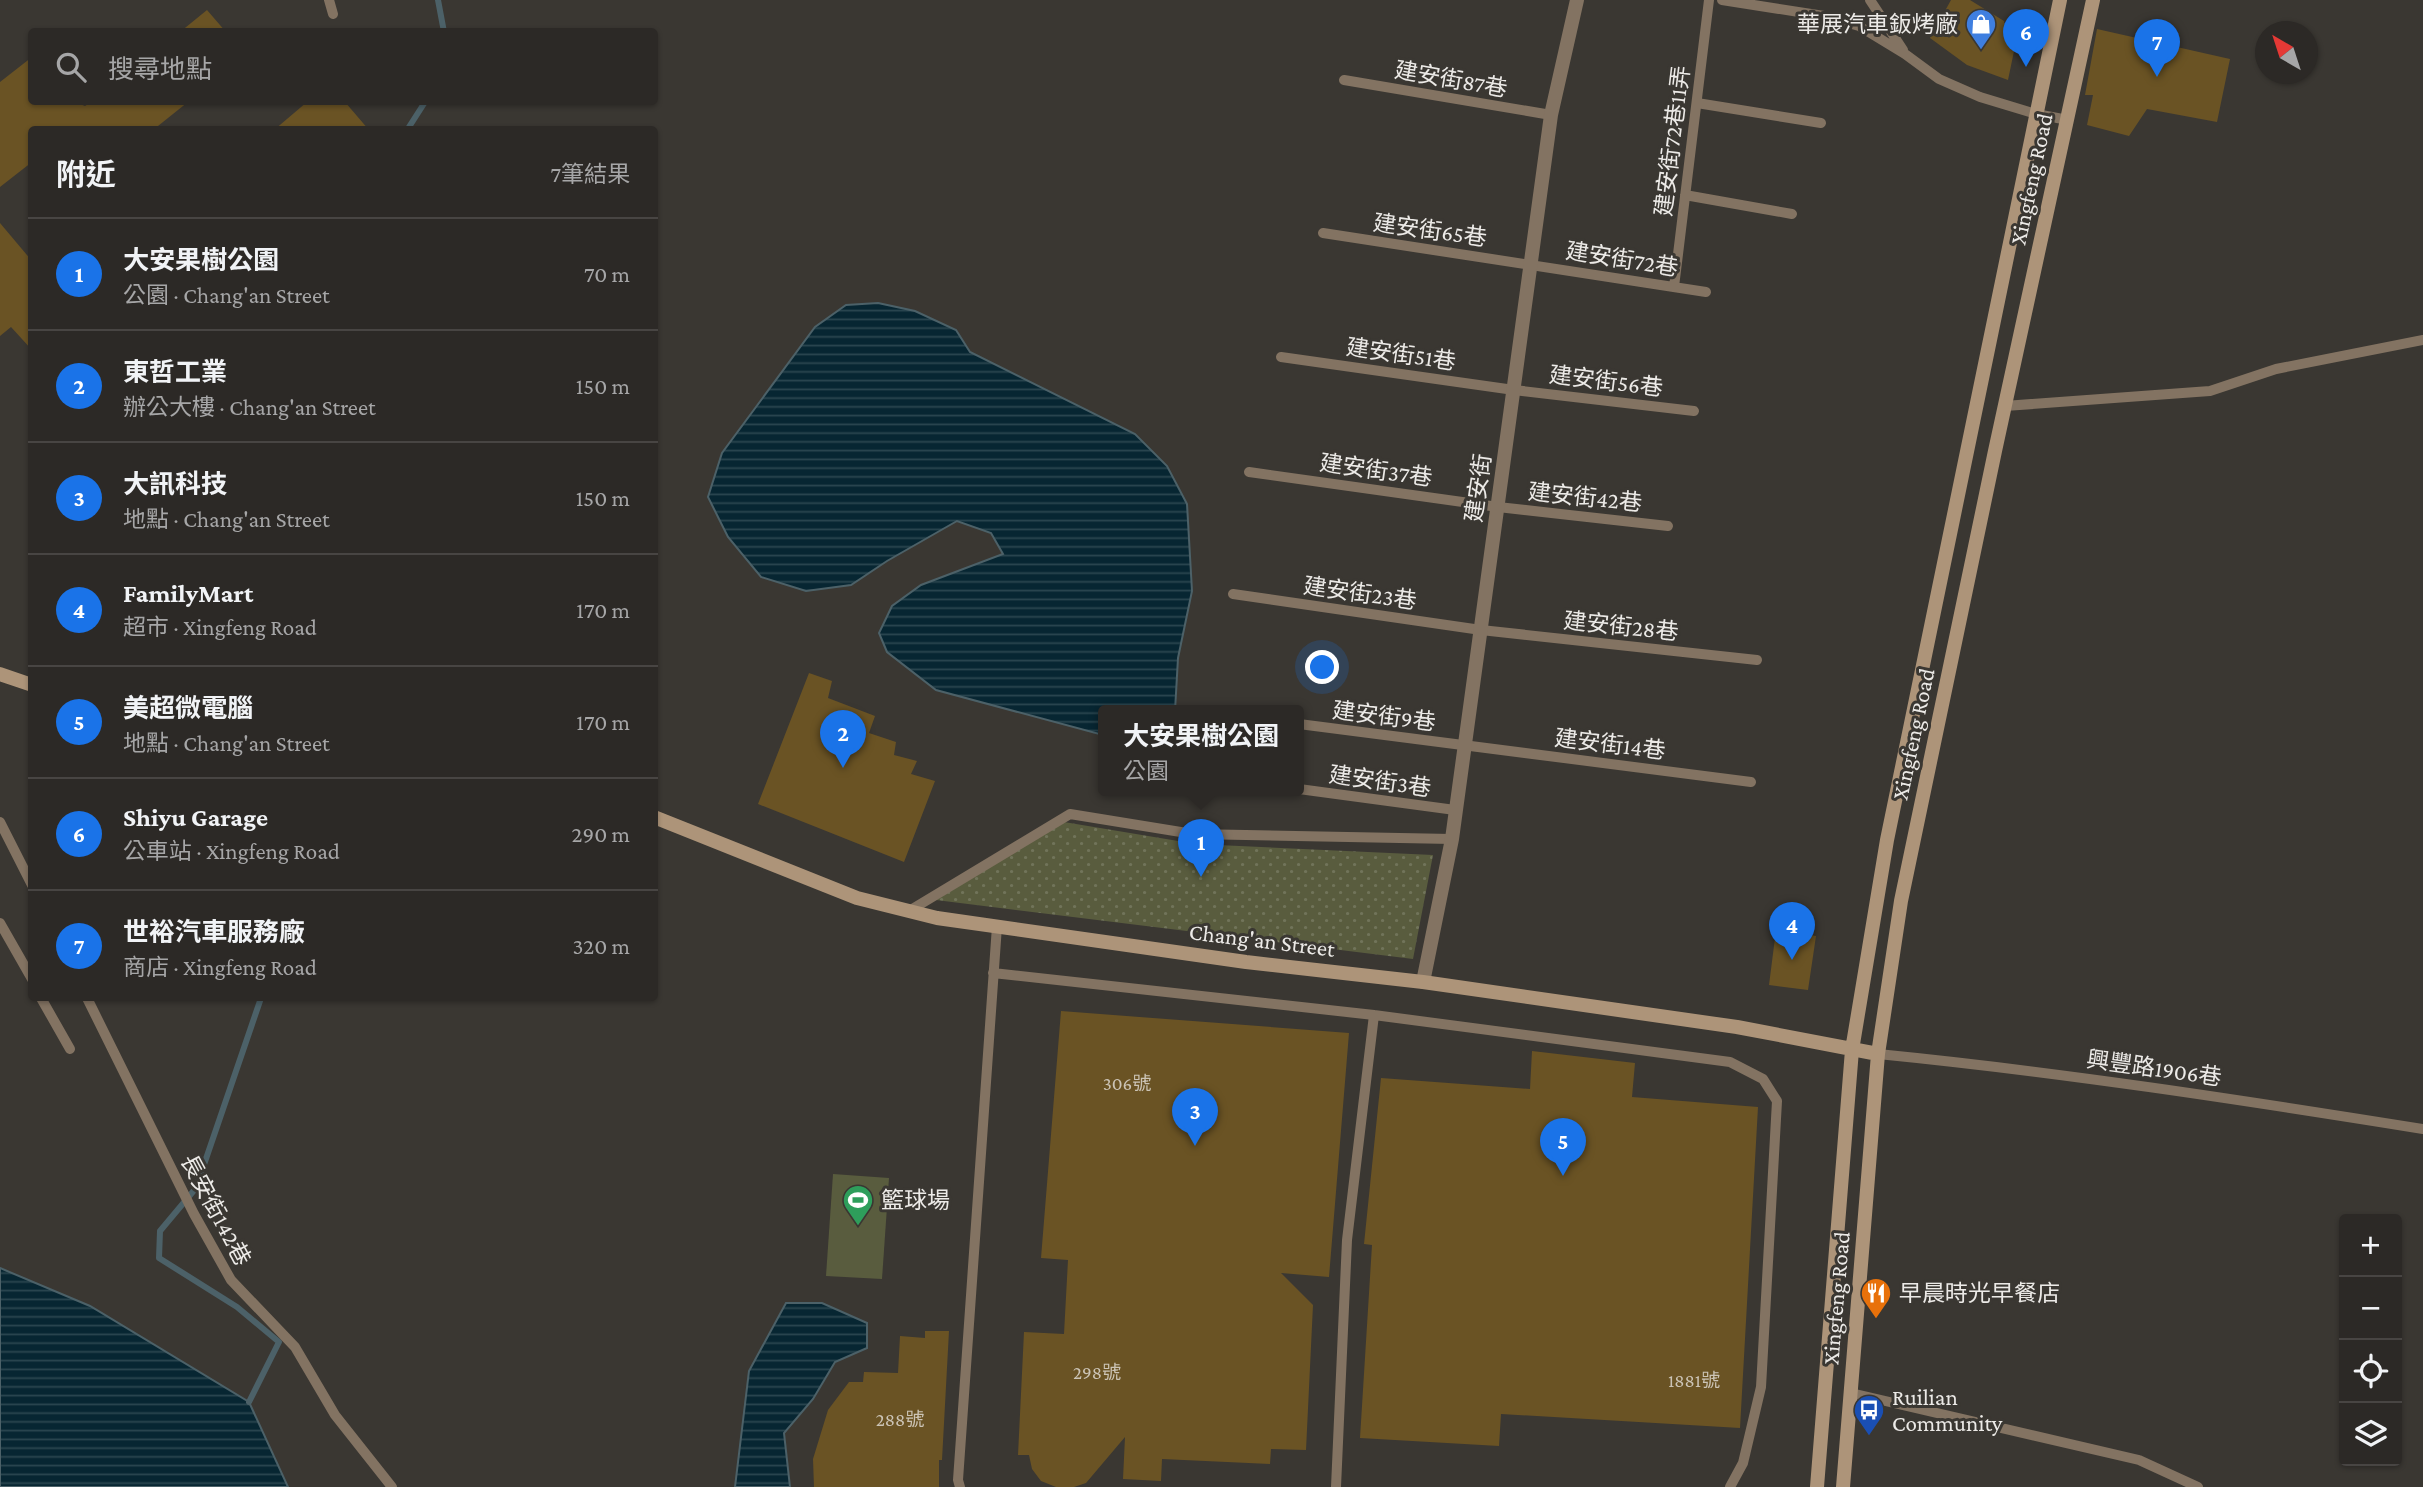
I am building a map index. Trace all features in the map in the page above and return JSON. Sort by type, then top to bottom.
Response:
[{"type":"main road","name":"Xingfeng Road","points":[[1817,1487],[1852,1050],[1887,840],[2060,0]]},
{"type":"main road","name":"Xingfeng Road","points":[[1843,1487],[1878,1054],[1901,901],[2093,0]]},
{"type":"main road","points":[[0,674],[28,684]]},
{"type":"main road","name":"Chang'an Street","points":[[658,819],[857,898],[937,918],[1246,962],[1423,982],[1737,1027],[1878,1054]]},
{"type":"street","name":"建安街","points":[[1423,982],[1451,839],[1465,745],[1551,115],[1577,0]]},
{"type":"lane","points":[[329,0],[333,14]]},
{"type":"lane","name":"建安街72巷11弄","points":[[1674,287],[1709,0]]},
{"type":"lane","points":[[1722,0],[1836,19],[1859,26],[1939,79],[1980,97],[2035,114],[2068,120]]},
{"type":"lane","points":[[1870,0],[1905,54]]},
{"type":"lane","name":"建安街87巷","points":[[1344,80],[1551,115]]},
{"type":"lane","points":[[1696,103],[1821,123]]},
{"type":"lane","points":[[1685,195],[1792,214]]},
{"type":"lane","name":"建安街65巷","points":[[1323,233],[1532,265]]},
{"type":"lane","name":"建安街72巷","points":[[1532,265],[1706,292]]},
{"type":"lane","points":[[2005,406],[2210,391],[2276,369],[2423,340]]},
{"type":"lane","name":"建安街51巷","points":[[1281,357],[1514,390]]},
{"type":"lane","name":"建安街56巷","points":[[1514,390],[1694,411]]},
{"type":"lane","name":"建安街37巷","points":[[1249,472],[1498,507]]},
{"type":"lane","name":"建安街42巷","points":[[1498,507],[1668,526]]},
{"type":"lane","name":"建安街23巷","points":[[1233,594],[1481,630]]},
{"type":"lane","name":"建安街28巷","points":[[1481,630],[1757,660]]},
{"type":"lane","name":"建安街9巷","points":[[1304,725],[1465,745]]},
{"type":"lane","name":"建安街14巷","points":[[1465,745],[1751,782]]},
{"type":"lane","name":"建安街3巷","points":[[1304,790],[1455,810]]},
{"type":"lane","points":[[909,911],[1070,814],[1193,834],[1451,839]]},
{"type":"lane","points":[[0,822],[28,877]]},
{"type":"lane","points":[[0,923],[28,972]]},
{"type":"lane","points":[[960,1487],[958,1480],[969,1305],[997,926]]},
{"type":"lane","points":[[993,973],[1374,1015],[1730,1062],[1763,1079],[1777,1101],[1762,1387],[1743,1463],[1730,1487]]},
{"type":"lane","points":[[43,1001],[70,1049]]},
{"type":"lane","name":"長安街142巷","points":[[88,1001],[194,1214],[231,1280],[295,1347],[335,1415],[392,1487]]},
{"type":"lane","points":[[1336,1487],[1347,1240],[1374,1015]]},
{"type":"lane","name":"興豐路1906巷","points":[[1878,1054],[1978,1064],[2234,1099],[2423,1129]]},
{"type":"lane","points":[[1851,1393],[2139,1460],[2199,1487]]},
{"type":"green space","points":[[1064,822],[1196,844],[1433,855],[1413,959],[936,900]]},
{"type":"green space","name":"籃球場","points":[[833,1174],[889,1178],[882,1279],[826,1276]]},
{"type":"water","points":[[878,303],[915,311],[956,330],[970,352],[1135,434],[1167,466],[1187,504],[1192,591],[1178,658],[1175,705],[1098,705],[1098,734],[936,690],[887,652],[879,633],[892,606],[921,585],[1003,554],[991,533],[957,521],[851,585],[806,591],[761,577],[728,537],[708,497],[722,453],[815,327],[846,305]]},
{"type":"water","points":[[0,1268],[90,1306],[249,1402],[288,1487],[0,1487]]},
{"type":"water","points":[[786,1303],[822,1303],[867,1323],[867,1348],[835,1362],[813,1399],[784,1433],[790,1487],[735,1487],[749,1371]]},
{"type":"building","name":"華展汽車鈑烤廠","points":[[1951,0],[1970,0],[2004,21],[2005,26],[2018,32],[2008,80],[1967,65],[1930,38]]},
{"type":"building","points":[[207,10],[223,28],[185,28]]},
{"type":"building","points":[[2097,29],[2230,59],[2217,122],[2147,109],[2129,136],[2087,125],[2093,95],[2085,95]]},
{"type":"building","points":[[28,60],[28,105],[184,105],[158,126],[28,126],[28,165],[0,187],[0,82]]},
{"type":"building","points":[[303,105],[348,105],[366,126],[279,126]]},
{"type":"building","points":[[0,223],[28,256],[28,346],[11,327],[0,336]]},
{"type":"building","points":[[809,673],[832,681],[828,698],[875,716],[869,733],[896,742],[894,755],[917,761],[911,774],[935,781],[904,862],[758,804]]},
{"type":"building","points":[[1776,930],[1816,936],[1808,990],[1769,985]]},
{"type":"building","points":[[1061,1011],[1349,1033],[1329,1277],[1281,1273],[1313,1305],[1306,1450],[1271,1449],[1270,1464],[1162,1459],[1161,1481],[1123,1479],[1125,1437],[1086,1483],[1074,1487],[1056,1487],[1041,1481],[1032,1469],[1029,1455],[1018,1455],[1024,1332],[1064,1334],[1068,1260],[1041,1258]]},
{"type":"building","points":[[1532,1051],[1635,1063],[1632,1097],[1758,1107],[1740,1428],[1501,1414],[1499,1446],[1360,1438],[1372,1245],[1364,1244],[1381,1078],[1530,1089]]},
{"type":"building","points":[[925,1331],[949,1331],[939,1487],[814,1487],[813,1459],[828,1410],[849,1382],[863,1382],[864,1372],[898,1373],[900,1336],[925,1338]]},
{"type":"waterway","points":[[438,0],[443,28]]},
{"type":"waterway","points":[[410,126],[423,105]]},
{"type":"waterway","points":[[249,1402],[279,1342],[237,1307],[159,1258],[160,1231],[196,1188],[260,1001]]},
{"type":"place","name":"華展汽車鈑烤廠","points":[[1981,51]]},
{"type":"place","name":"Shiyu Garage","points":[[2026,67]]},
{"type":"place","name":"世裕汽車服務廠","points":[[2157,77]]},
{"type":"place","name":"東哲工業","points":[[843,768]]},
{"type":"place","name":"大安果樹公園","points":[[1201,877]]},
{"type":"place","name":"FamilyMart","points":[[1792,960]]},
{"type":"place","name":"大訊科技","points":[[1195,1146]]},
{"type":"place","name":"美超微電腦","points":[[1563,1176]]},
{"type":"place","name":"籃球場","points":[[858,1227]]},
{"type":"place","name":"早晨時光早餐店","points":[[1876,1320]]},
{"type":"place","name":"Ruilian Community","points":[[1869,1437]]}]
